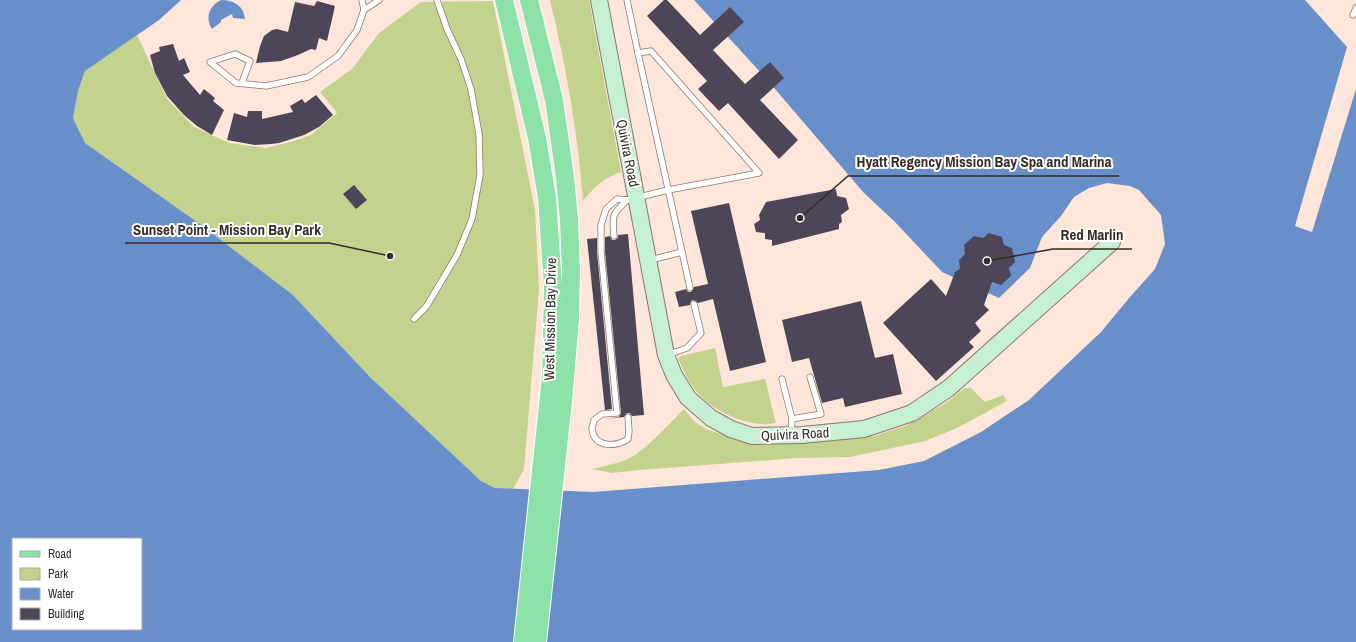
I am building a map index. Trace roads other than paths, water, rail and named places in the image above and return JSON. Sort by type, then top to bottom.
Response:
[{"type":"main road","name":"West Mission Bay Drive","points":[[504,0],[537,138],[547,205],[553,287],[551,377],[552,438],[537,642]]},
{"type":"main road","name":"West Mission Bay Drive","points":[[522,642],[570,318],[571,270],[569,220],[565,177],[554,100],[529,0]]},
{"type":"street","name":"Quivira Road","points":[[599,0],[632,199],[649,260],[666,355],[674,374],[688,398],[711,418],[731,429],[752,436],[792,435],[864,429],[912,413],[949,388],[1112,242]]},
{"type":"lane","points":[[242,83],[250,61],[235,54],[210,62],[236,83],[266,86],[308,77],[338,56],[357,30],[364,10],[362,0]]},
{"type":"lane","points":[[364,10],[379,0]]},
{"type":"lane","points":[[414,318],[426,307],[457,255],[472,219],[480,175],[479,134],[471,89],[438,0]]},
{"type":"lane","points":[[627,0],[690,288]]},
{"type":"lane","points":[[1353,15],[1356,8]]},
{"type":"lane","points":[[628,417],[628,439],[620,444],[602,444],[595,437],[592,429],[594,420],[602,414],[617,413],[601,252],[601,225],[606,209],[617,200],[632,199],[668,190],[759,173],[651,51],[638,53]]},
{"type":"lane","points":[[614,236],[614,214],[632,199]]},
{"type":"lane","points":[[649,260],[682,252]]},
{"type":"lane","points":[[666,355],[687,348],[701,333],[694,304]]},
{"type":"lane","points":[[792,419],[820,414],[810,377]]},
{"type":"lane","points":[[782,379],[792,419],[792,435]]},
{"type":"water","points":[[0,0],[181,0],[159,20],[85,71],[78,91],[73,118],[85,143],[200,224],[293,295],[370,377],[481,481],[495,488],[593,492],[879,470],[924,461],[981,432],[1029,400],[1101,332],[1155,269],[1165,244],[1161,215],[1139,190],[1130,186],[1107,183],[1089,188],[1074,197],[1061,216],[1042,237],[1030,268],[999,298],[942,272],[895,222],[864,193],[763,75],[694,0],[1305,0],[1347,47],[1295,226],[1312,232],[1356,89],[1356,642],[0,642]]},
{"type":"water","points":[[221,0],[230,1],[238,5],[243,11],[245,19],[233,18],[232,14],[221,20],[221,22],[212,29],[209,21],[209,13],[211,9]]},
{"type":"place","name":"Hyatt Regency Mission Bay Spa and Marina","points":[[800,218]]},
{"type":"place","name":"Sunset Point - Mission Bay Park","points":[[390,256]]},
{"type":"place","name":"Red Marlin","points":[[987,261]]}]
